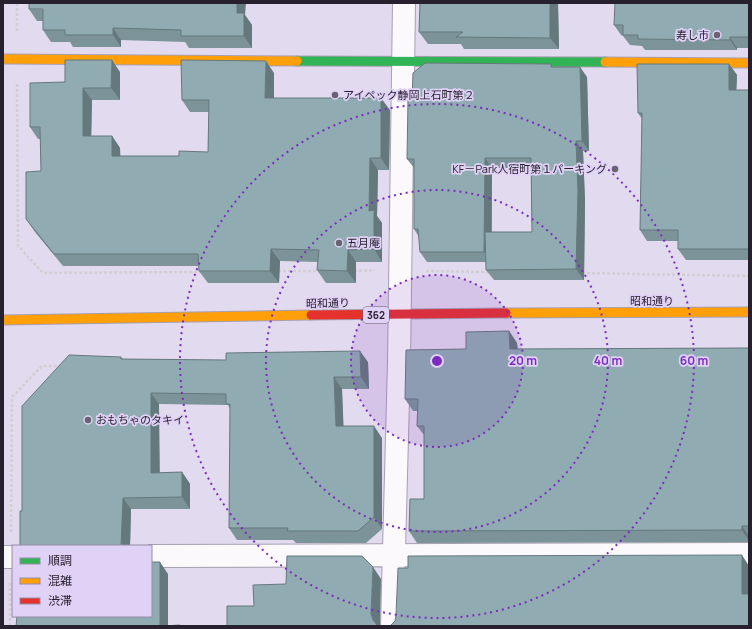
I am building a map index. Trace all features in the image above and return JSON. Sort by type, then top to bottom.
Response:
[{"type":"main road","points":[[3,59],[749,63]]},
{"type":"main road","name":"昭和通り","points":[[3,320],[400,314],[749,312]]},
{"type":"street","points":[[392,626],[400,314],[404,3]]},
{"type":"street","points":[[152,556],[749,554]]},
{"type":"path","points":[[17,3],[17,34]]},
{"type":"path","points":[[17,82],[18,246],[43,273]]},
{"type":"path","points":[[9,551],[12,397],[42,366]]},
{"type":"path","points":[[10,578],[10,626]]},
{"type":"building","points":[[29,3],[237,3],[237,13],[244,13],[244,36],[181,36],[181,30],[113,28],[113,35],[65,35],[65,30],[43,30],[43,9],[29,9]]},
{"type":"building","points":[[420,3],[550,3],[550,38],[456,37],[463,32],[419,32]]},
{"type":"building","points":[[615,3],[749,3],[749,37],[730,37],[730,40],[638,39],[638,35],[623,35],[623,25],[614,25]]},
{"type":"building","points":[[65,60],[112,60],[111,88],[83,88],[83,136],[112,136],[112,156],[179,156],[179,151],[208,152],[209,100],[182,100],[181,60],[266,61],[265,98],[381,98],[381,158],[370,158],[369,211],[374,210],[374,249],[348,250],[347,271],[317,270],[319,250],[271,249],[270,271],[199,271],[198,254],[54,254],[26,219],[26,172],[41,171],[40,127],[30,127],[30,83],[65,82]]},
{"type":"building","points":[[425,63],[551,64],[551,67],[580,67],[582,141],[576,141],[578,191],[576,269],[486,270],[485,232],[532,232],[531,158],[485,158],[484,252],[420,252],[418,229],[414,229],[414,159],[407,159],[408,100],[412,100],[413,73]]},
{"type":"building","points":[[637,64],[729,64],[729,90],[749,90],[749,249],[678,249],[678,230],[640,230],[642,113],[638,113]]},
{"type":"building","points":[[509,331],[510,349],[749,348],[749,526],[742,526],[742,530],[409,531],[410,499],[424,499],[424,426],[417,426],[418,399],[405,399],[406,350],[466,349],[466,332]]},
{"type":"building","points":[[360,351],[361,377],[334,377],[336,426],[374,426],[374,517],[358,531],[287,531],[288,528],[229,528],[230,404],[226,404],[226,394],[151,393],[151,473],[182,472],[182,497],[123,498],[121,545],[20,545],[20,511],[22,511],[22,406],[69,355],[121,357],[121,359],[226,360],[226,353]]},
{"type":"building","points":[[742,555],[742,594],[749,594],[749,626],[390,626],[395,621],[396,615],[398,568],[408,568],[408,556]]},
{"type":"building","points":[[287,556],[362,556],[373,567],[371,614],[377,625],[381,626],[227,626],[227,606],[254,606],[253,585],[286,584]]},
{"type":"building","points":[[152,562],[160,562],[160,626],[16,626],[17,617],[152,617]]},
{"type":"traffic: fast","points":[[297,61],[605,62]]},
{"type":"traffic: slow","points":[[3,59],[297,61]]},
{"type":"traffic: slow","points":[[605,62],[749,63]]},
{"type":"traffic: slow","points":[[506,313],[749,312]]},
{"type":"traffic: slow","points":[[3,320],[311,315]]},
{"type":"traffic: jam","points":[[311,315],[506,313]]},
{"type":"place","name":"寿し市","points":[[717,35]]},
{"type":"place","name":"アイペック静岡上石町第２","points":[[335,95]]},
{"type":"place","name":"KF－Park人宿町第１パーキング","points":[[615,169]]},
{"type":"place","name":"五月庵","points":[[339,243]]},
{"type":"place","name":"おもちゃのタキイ","points":[[88,420]]}]
